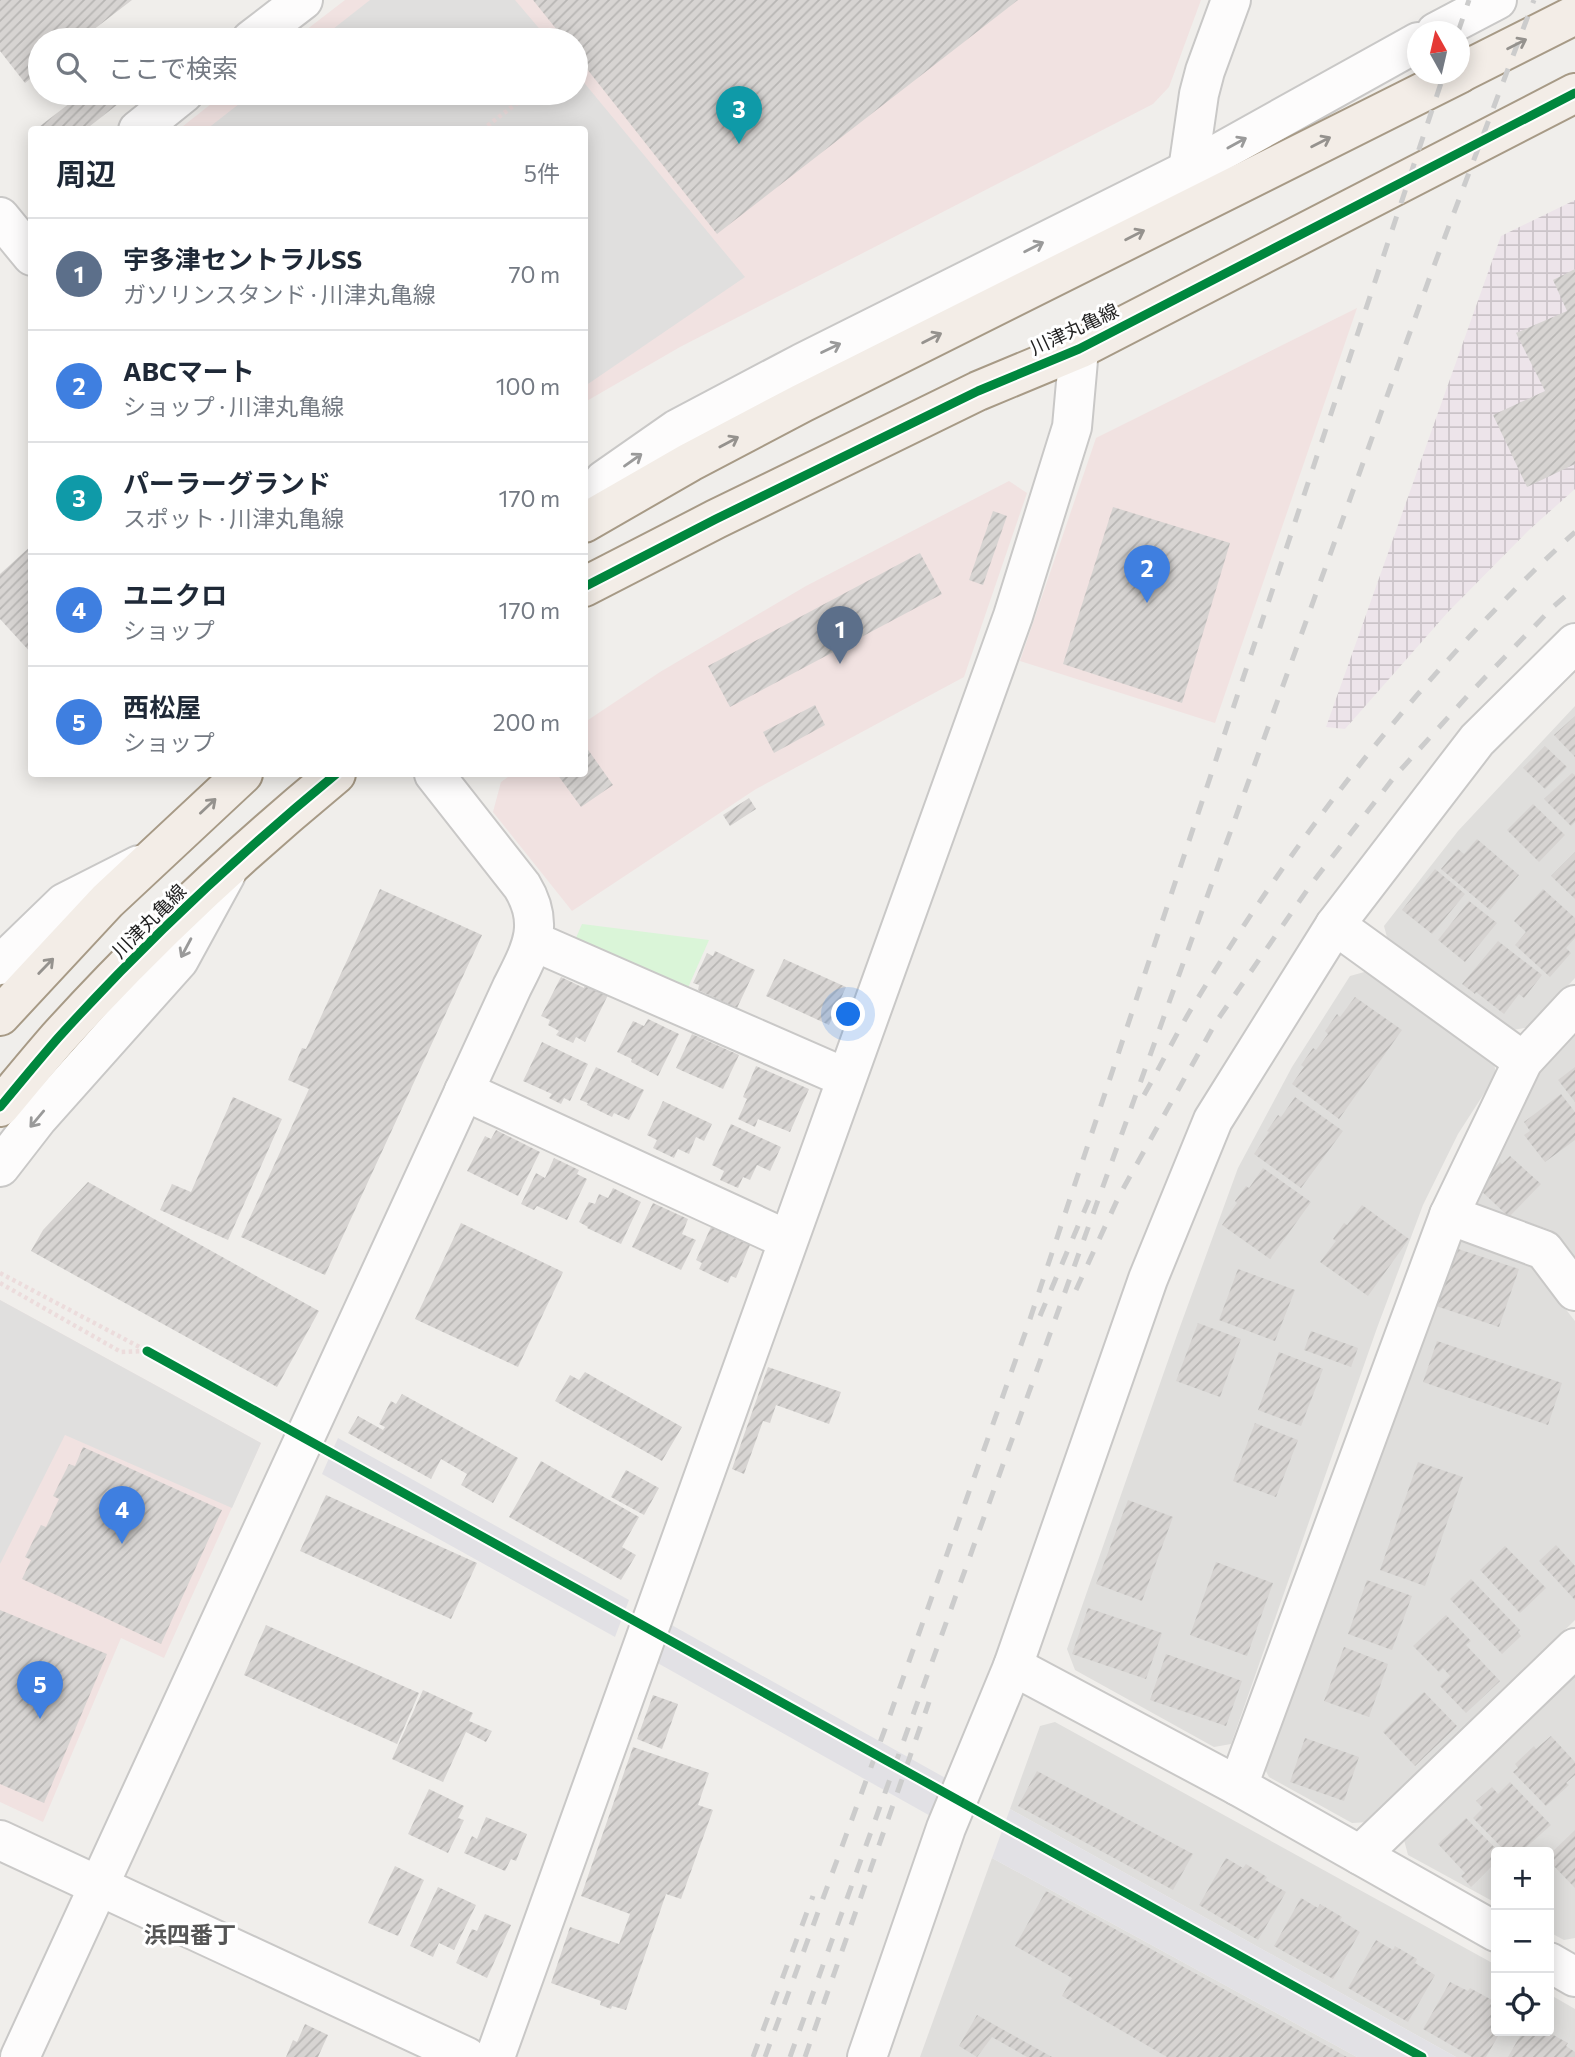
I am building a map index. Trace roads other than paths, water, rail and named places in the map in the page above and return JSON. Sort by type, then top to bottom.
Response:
[{"type":"main road","points":[[1470,68],[1575,16]]},
{"type":"main road","points":[[588,521],[1191,188],[1433,84]]},
{"type":"main road","name":"川津丸亀線","points":[[588,585],[978,391],[1079,349],[1575,93]]},
{"type":"main road","points":[[0,1016],[107,901],[240,777]]},
{"type":"main road","name":"川津丸亀線","points":[[0,1108],[77,1018],[152,941],[276,823],[332,777]]},
{"type":"street","points":[[267,28],[303,0]]},
{"type":"street","points":[[1191,188],[1199,94],[1231,0]]},
{"type":"street","points":[[1457,21],[1497,0]]},
{"type":"street","points":[[588,501],[604,480],[677,429],[802,363],[1191,188],[1407,49]]},
{"type":"street","points":[[143,126],[169,105]]},
{"type":"street","points":[[495,2057],[1017,603],[1072,427],[1079,349]]},
{"type":"street","points":[[867,2057],[946,1828],[1013,1666],[1148,1279],[1213,1120],[1335,925],[1477,740],[1575,643]]},
{"type":"street","points":[[20,2057],[531,950],[535,931],[531,900],[436,777]]},
{"type":"street","points":[[0,965],[64,903],[154,856]]},
{"type":"street","points":[[0,1167],[38,1118],[179,960],[230,866]]},
{"type":"street","points":[[1335,925],[1523,1061]]},
{"type":"street","points":[[533,941],[846,1078]]},
{"type":"street","points":[[1238,1786],[1449,1214],[1523,1061],[1575,1005]]},
{"type":"street","points":[[464,1091],[788,1240]]},
{"type":"street","points":[[1449,1214],[1544,1250],[1575,1291]]},
{"type":"street","points":[[1360,1856],[1575,1648]]},
{"type":"street","points":[[1013,1666],[1238,1786],[1491,1929]]},
{"type":"street","points":[[0,1840],[467,2057]]},
{"type":"street","points":[[1554,1965],[1575,1977]]},
{"type":"railway","points":[[1462,21],[1469,0]]},
{"type":"railway","points":[[790,2057],[1432,271],[1534,0]]},
{"type":"railway","points":[[765,2057],[1028,1325],[1441,84]]},
{"type":"railway","points":[[1144,1095],[1190,1011],[1274,881],[1318,819],[1414,698],[1519,585],[1575,532]]},
{"type":"railway","points":[[1076,1290],[1119,1196],[1216,1022],[1312,883],[1395,776],[1471,692],[1554,606],[1575,588]]},
{"type":"railway","points":[[1040,1316],[1089,1200]]},
{"type":"railway","points":[[805,2057],[929,1702]]},
{"type":"railway","points":[[753,2057],[813,1896]]},
{"type":"place","name":"パーラーグランド","points":[[739,144]]},
{"type":"place","name":"ABCマート","points":[[1147,603]]},
{"type":"place","name":"宇多津セントラルSS","points":[[840,664]]},
{"type":"place","name":"ユニクロ","points":[[122,1544]]},
{"type":"place","name":"西松屋","points":[[40,1719]]},
{"type":"district","name":"浜四番丁","points":[[190,1935]]}]
